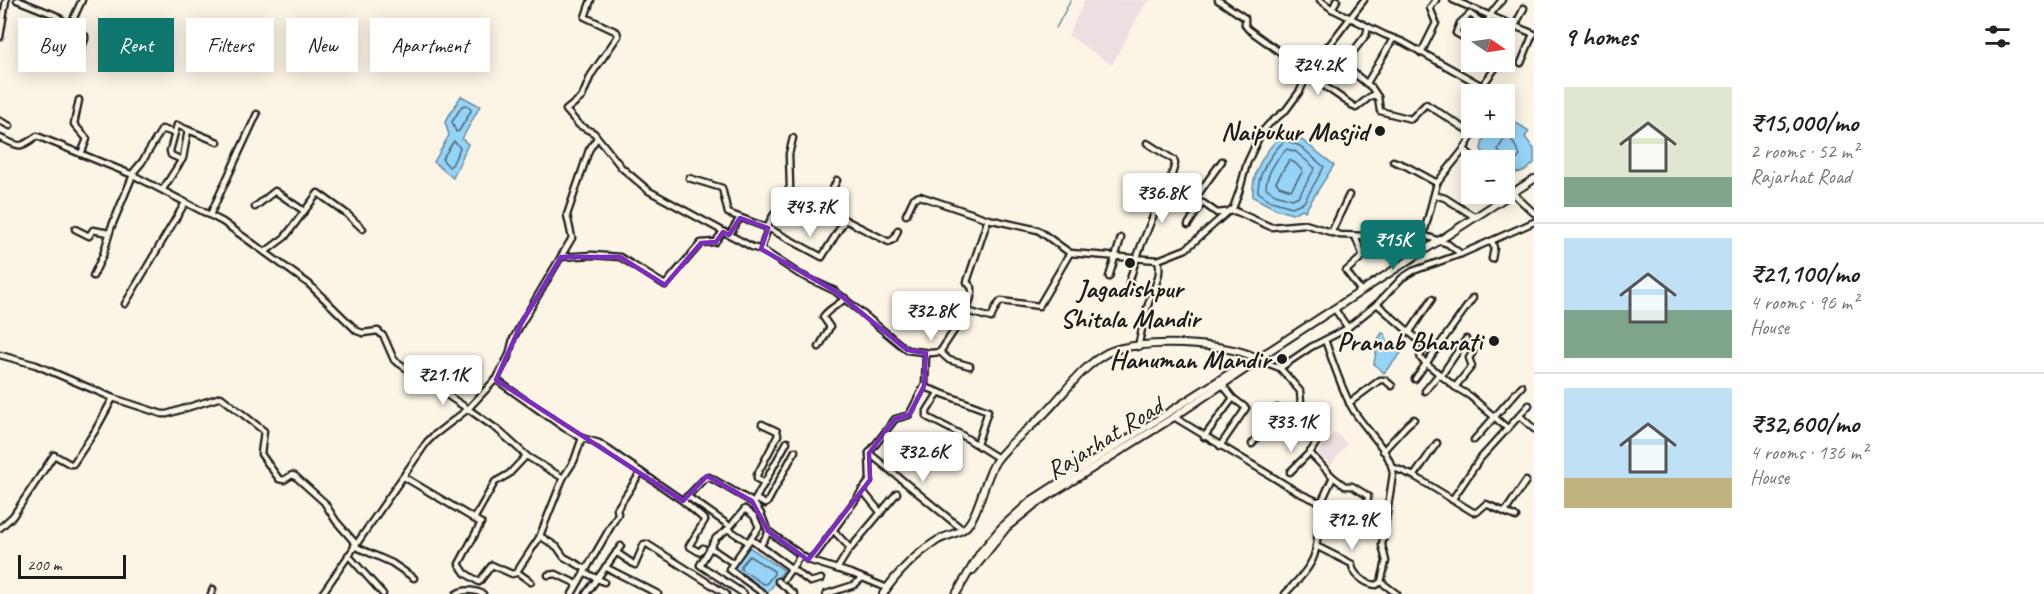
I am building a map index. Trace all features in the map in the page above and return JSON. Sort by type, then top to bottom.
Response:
[{"type":"main road","points":[[1515,193],[1534,181]]},
{"type":"main road","points":[[1258,359],[1497,204]]},
{"type":"main road","points":[[958,594],[980,553],[1001,528],[1026,505],[1336,311],[1498,204]]},
{"type":"main road","points":[[883,594],[930,545],[941,538],[963,530],[971,520],[986,480],[998,458],[1013,440],[1044,414],[1090,365],[1113,351],[1138,347],[1182,345],[1234,349],[1258,359]]},
{"type":"main road","name":"Rajarhat Road","points":[[958,594],[1007,527],[1030,508],[1174,417],[1220,383]]},
{"type":"street","points":[[0,37],[6,0]]},
{"type":"street","points":[[17,0],[28,2],[60,18]]},
{"type":"street","points":[[74,18],[82,0]]},
{"type":"street","points":[[591,0],[585,17],[617,32],[618,36],[591,76],[582,97],[566,110],[579,125],[594,133],[622,168],[649,190],[723,232],[761,250],[816,283],[835,291],[907,350],[926,353],[940,352],[949,360],[970,366]]},
{"type":"street","points":[[1218,0],[1241,15],[1246,20],[1245,25],[1248,29],[1304,67],[1310,76],[1356,108],[1372,95],[1377,97]]},
{"type":"street","points":[[1320,0],[1332,9],[1403,42],[1478,84]]},
{"type":"street","points":[[1332,9],[1337,0]]},
{"type":"street","points":[[906,215],[914,198],[918,196],[988,219],[1038,230],[1070,253],[1158,260],[1186,249],[1231,210],[1238,196],[1247,163],[1259,137],[1269,124],[1286,110],[1327,46],[1364,0]]},
{"type":"street","points":[[1421,53],[1435,26],[1430,8],[1436,0]]},
{"type":"street","points":[[1453,0],[1495,18]]},
{"type":"street","points":[[1490,16],[1502,0]]},
{"type":"street","points":[[1470,6],[1468,9],[1470,14],[1476,18]]},
{"type":"street","points":[[1521,63],[1533,34],[1515,26],[1524,8]]},
{"type":"street","points":[[1466,18],[1470,14]]},
{"type":"street","points":[[1461,22],[1456,33],[1461,36]]},
{"type":"street","points":[[1352,53],[1366,35],[1368,27]]},
{"type":"street","points":[[1367,83],[1394,39]]},
{"type":"street","points":[[1327,46],[1343,64],[1367,83],[1377,97],[1380,111],[1411,119],[1426,104],[1461,126]]},
{"type":"street","points":[[79,100],[74,124],[87,139],[81,154]]},
{"type":"street","points":[[210,215],[257,114]]},
{"type":"street","points":[[0,121],[10,126]]},
{"type":"street","points":[[182,160],[170,153],[177,125],[218,142]]},
{"type":"street","points":[[93,276],[104,254],[109,233],[132,174],[162,129],[174,133]]},
{"type":"street","points":[[163,189],[182,160],[188,130]]},
{"type":"street","points":[[0,138],[23,146],[37,136],[132,174],[210,215],[321,294],[357,331],[363,333],[378,331],[384,337],[394,360],[498,430],[526,456],[563,478]]},
{"type":"street","points":[[322,594],[433,436],[468,409],[496,380],[521,324],[572,238],[567,215],[589,150],[597,138]]},
{"type":"street","points":[[761,250],[770,219],[788,191],[789,154],[793,138]]},
{"type":"street","points":[[1423,237],[1437,183],[1471,138]]},
{"type":"street","points":[[1129,283],[1136,258],[1156,208],[1170,181],[1175,164],[1174,160],[1147,143]]},
{"type":"street","points":[[1196,197],[1222,160]]},
{"type":"street","points":[[1393,161],[1437,183]]},
{"type":"street","points":[[689,178],[722,188],[727,212],[768,228],[823,257],[845,220]]},
{"type":"street","points":[[823,209],[837,180]]},
{"type":"street","points":[[1170,181],[1217,213],[1231,210],[1242,213],[1266,226],[1305,225],[1355,236],[1391,237],[1410,233],[1442,241],[1461,254]]},
{"type":"street","points":[[255,207],[275,191],[304,211]]},
{"type":"street","points":[[788,191],[889,242],[894,239],[898,230]]},
{"type":"street","points":[[265,252],[282,241],[317,193],[320,193],[363,229]]},
{"type":"street","points":[[1515,193],[1534,213]]},
{"type":"street","points":[[1331,232],[1349,195]]},
{"type":"street","points":[[1435,195],[1445,198],[1475,217]]},
{"type":"street","points":[[125,304],[184,202]]},
{"type":"street","points":[[1188,225],[1203,203]]},
{"type":"street","points":[[729,235],[740,218]]},
{"type":"street","points":[[940,352],[967,311],[972,288],[967,282],[988,219]]},
{"type":"street","points":[[1280,368],[1347,328],[1377,304],[1402,278],[1413,271],[1461,254],[1534,222]]},
{"type":"street","points":[[75,229],[89,236],[93,230],[109,233]]},
{"type":"street","points":[[561,257],[592,255],[620,258],[665,285],[701,243],[715,242],[723,232]]},
{"type":"street","points":[[1355,236],[1363,256],[1346,270],[1361,291]]},
{"type":"street","points":[[1109,277],[1121,238]]},
{"type":"street","points":[[1492,241],[1494,248],[1492,259]]},
{"type":"street","points":[[967,311],[991,318],[1001,301],[1039,306],[1070,253]]},
{"type":"street","points":[[1138,347],[1149,301],[1157,283],[1160,266],[1158,260]]},
{"type":"street","points":[[819,348],[830,327],[823,319],[827,311],[837,307],[845,298]]},
{"type":"street","points":[[1415,380],[1473,298]]},
{"type":"street","points":[[1409,333],[1432,299]]},
{"type":"street","points":[[1377,304],[1425,346],[1420,357],[1426,364],[1470,396],[1507,428]]},
{"type":"street","points":[[1336,311],[1347,328]]},
{"type":"street","points":[[1425,391],[1440,375],[1466,339]]},
{"type":"street","points":[[1316,546],[1352,564],[1354,572],[1369,584],[1376,585],[1381,582],[1386,561],[1382,545],[1393,474],[1392,467],[1349,403],[1325,340]]},
{"type":"street","points":[[1455,387],[1472,366],[1469,358],[1473,352]]},
{"type":"street","points":[[808,560],[816,554],[870,480],[869,453],[894,419],[909,415],[924,386],[926,353]]},
{"type":"street","points":[[0,355],[36,365],[113,398],[165,415],[221,397],[264,431],[261,454],[279,479],[284,480],[292,475],[295,476],[324,502],[355,545],[392,563],[414,578]]},
{"type":"street","points":[[1258,359],[1280,368],[1300,391],[1301,403],[1322,433],[1310,452],[1290,472]]},
{"type":"street","points":[[496,380],[582,438],[599,443],[683,501],[705,520],[689,546],[699,552],[703,548]]},
{"type":"street","points":[[1349,403],[1380,380],[1385,380],[1392,386]]},
{"type":"street","points":[[1220,383],[1245,408],[1220,446]]},
{"type":"street","points":[[924,386],[988,410],[977,444]]},
{"type":"street","points":[[1474,440],[1522,386]]},
{"type":"street","points":[[939,392],[927,411],[927,417],[998,458]]},
{"type":"street","points":[[0,528],[12,517],[54,455],[73,464],[113,398]]},
{"type":"street","points":[[1204,437],[1233,398]]},
{"type":"street","points":[[1281,424],[1301,403]]},
{"type":"street","points":[[1452,500],[1479,460],[1529,405]]},
{"type":"street","points":[[1252,444],[1277,408],[1289,416]]},
{"type":"street","points":[[1520,416],[1534,429]]},
{"type":"street","points":[[1174,417],[1299,493],[1321,503]]},
{"type":"street","points":[[1383,451],[1414,419]]},
{"type":"street","points":[[762,423],[777,431],[778,435],[757,475],[757,479],[765,483]]},
{"type":"street","points":[[474,591],[478,582],[492,565],[512,574],[517,572],[540,536],[582,438]]},
{"type":"street","points":[[754,500],[788,442]]},
{"type":"street","points":[[1414,476],[1437,443]]},
{"type":"street","points":[[683,501],[704,479],[709,477],[765,504],[795,452]]},
{"type":"street","points":[[1310,452],[1310,455],[1333,477],[1368,496],[1367,507]]},
{"type":"street","points":[[869,453],[963,530]]},
{"type":"street","points":[[474,519],[495,482],[509,474],[526,456]]},
{"type":"street","points":[[1392,467],[1443,492],[1473,512],[1477,512],[1485,503],[1516,517]]},
{"type":"street","points":[[573,594],[618,514],[617,509],[641,472]]},
{"type":"street","points":[[404,477],[480,522],[481,526],[459,565],[465,573],[478,582]]},
{"type":"street","points":[[1285,594],[1313,560],[1321,503],[1333,477]]},
{"type":"street","points":[[1505,512],[1526,482]]},
{"type":"street","points":[[862,490],[880,513]]},
{"type":"street","points":[[837,568],[897,493]]},
{"type":"street","points":[[687,496],[810,582],[821,579]]},
{"type":"street","points":[[754,500],[769,532],[808,560],[837,568],[887,588]]},
{"type":"street","points":[[744,594],[700,565],[716,538],[745,509],[754,516],[759,527],[729,569],[764,594]]},
{"type":"street","points":[[833,530],[850,549]]},
{"type":"street","points":[[760,546],[769,532]]},
{"type":"street","points":[[540,536],[557,547],[564,557],[604,582]]},
{"type":"street","points":[[616,552],[635,566],[644,544],[647,544],[726,594]]},
{"type":"street","points":[[586,594],[621,546]]},
{"type":"street","points":[[711,548],[733,563]]},
{"type":"street","points":[[348,555],[383,594]]},
{"type":"street","points":[[784,579],[801,555]]},
{"type":"street","points":[[605,567],[658,594]]},
{"type":"street","points":[[517,572],[531,582]]},
{"type":"street","points":[[548,575],[556,574],[577,584]]},
{"type":"street","points":[[826,594],[854,585],[862,578]]},
{"type":"street","points":[[778,582],[794,594]]},
{"type":"street","points":[[1381,582],[1389,592],[1397,594]]},
{"type":"street","points":[[638,594],[642,586]]},
{"type":"street","points":[[456,594],[461,591],[483,594]]},
{"type":"highlighted area","points":[[740,218],[768,228],[761,249],[835,291],[907,350],[926,353],[924,386],[909,415],[895,419],[869,453],[870,480],[808,560],[768,531],[752,501],[707,476],[683,501],[496,380],[521,324],[561,257],[620,257],[665,285],[701,243],[716,242],[723,232],[729,235]]},
{"type":"shaded area","points":[[1085,0],[1153,0],[1145,4],[1112,65],[1068,35]]},
{"type":"shaded area","points":[[1335,431],[1347,444],[1331,465],[1318,454]]},
{"type":"water","points":[[461,96],[480,106],[462,139],[468,144],[453,178],[434,162],[449,135],[445,122]]},
{"type":"water","points":[[1515,122],[1529,131],[1525,137],[1534,149],[1534,163],[1528,169],[1515,173],[1515,150],[1482,150],[1483,140],[1486,138],[1515,138]]},
{"type":"water","points":[[1284,133],[1303,141],[1334,165],[1305,211],[1302,209],[1292,214],[1276,209],[1253,197],[1257,170],[1265,154]]},
{"type":"water","points":[[1410,237],[1402,244],[1401,255],[1393,261],[1389,261],[1380,254],[1369,239]]},
{"type":"water","points":[[1382,333],[1385,334],[1388,343],[1401,353],[1384,373],[1374,364],[1378,339]]},
{"type":"water","points":[[749,547],[784,570],[767,594],[730,570]]},
{"type":"waterway","points":[[1056,28],[1071,0]]},
{"type":"place","name":"Naipukur Masjid","points":[[1380,131]]},
{"type":"place","name":"Jagadishpur Shitala Mandir","points":[[1130,263]]},
{"type":"place","name":"Pranab Bharati","points":[[1494,341]]},
{"type":"place","name":"Hanuman Mandir","points":[[1282,359]]}]
